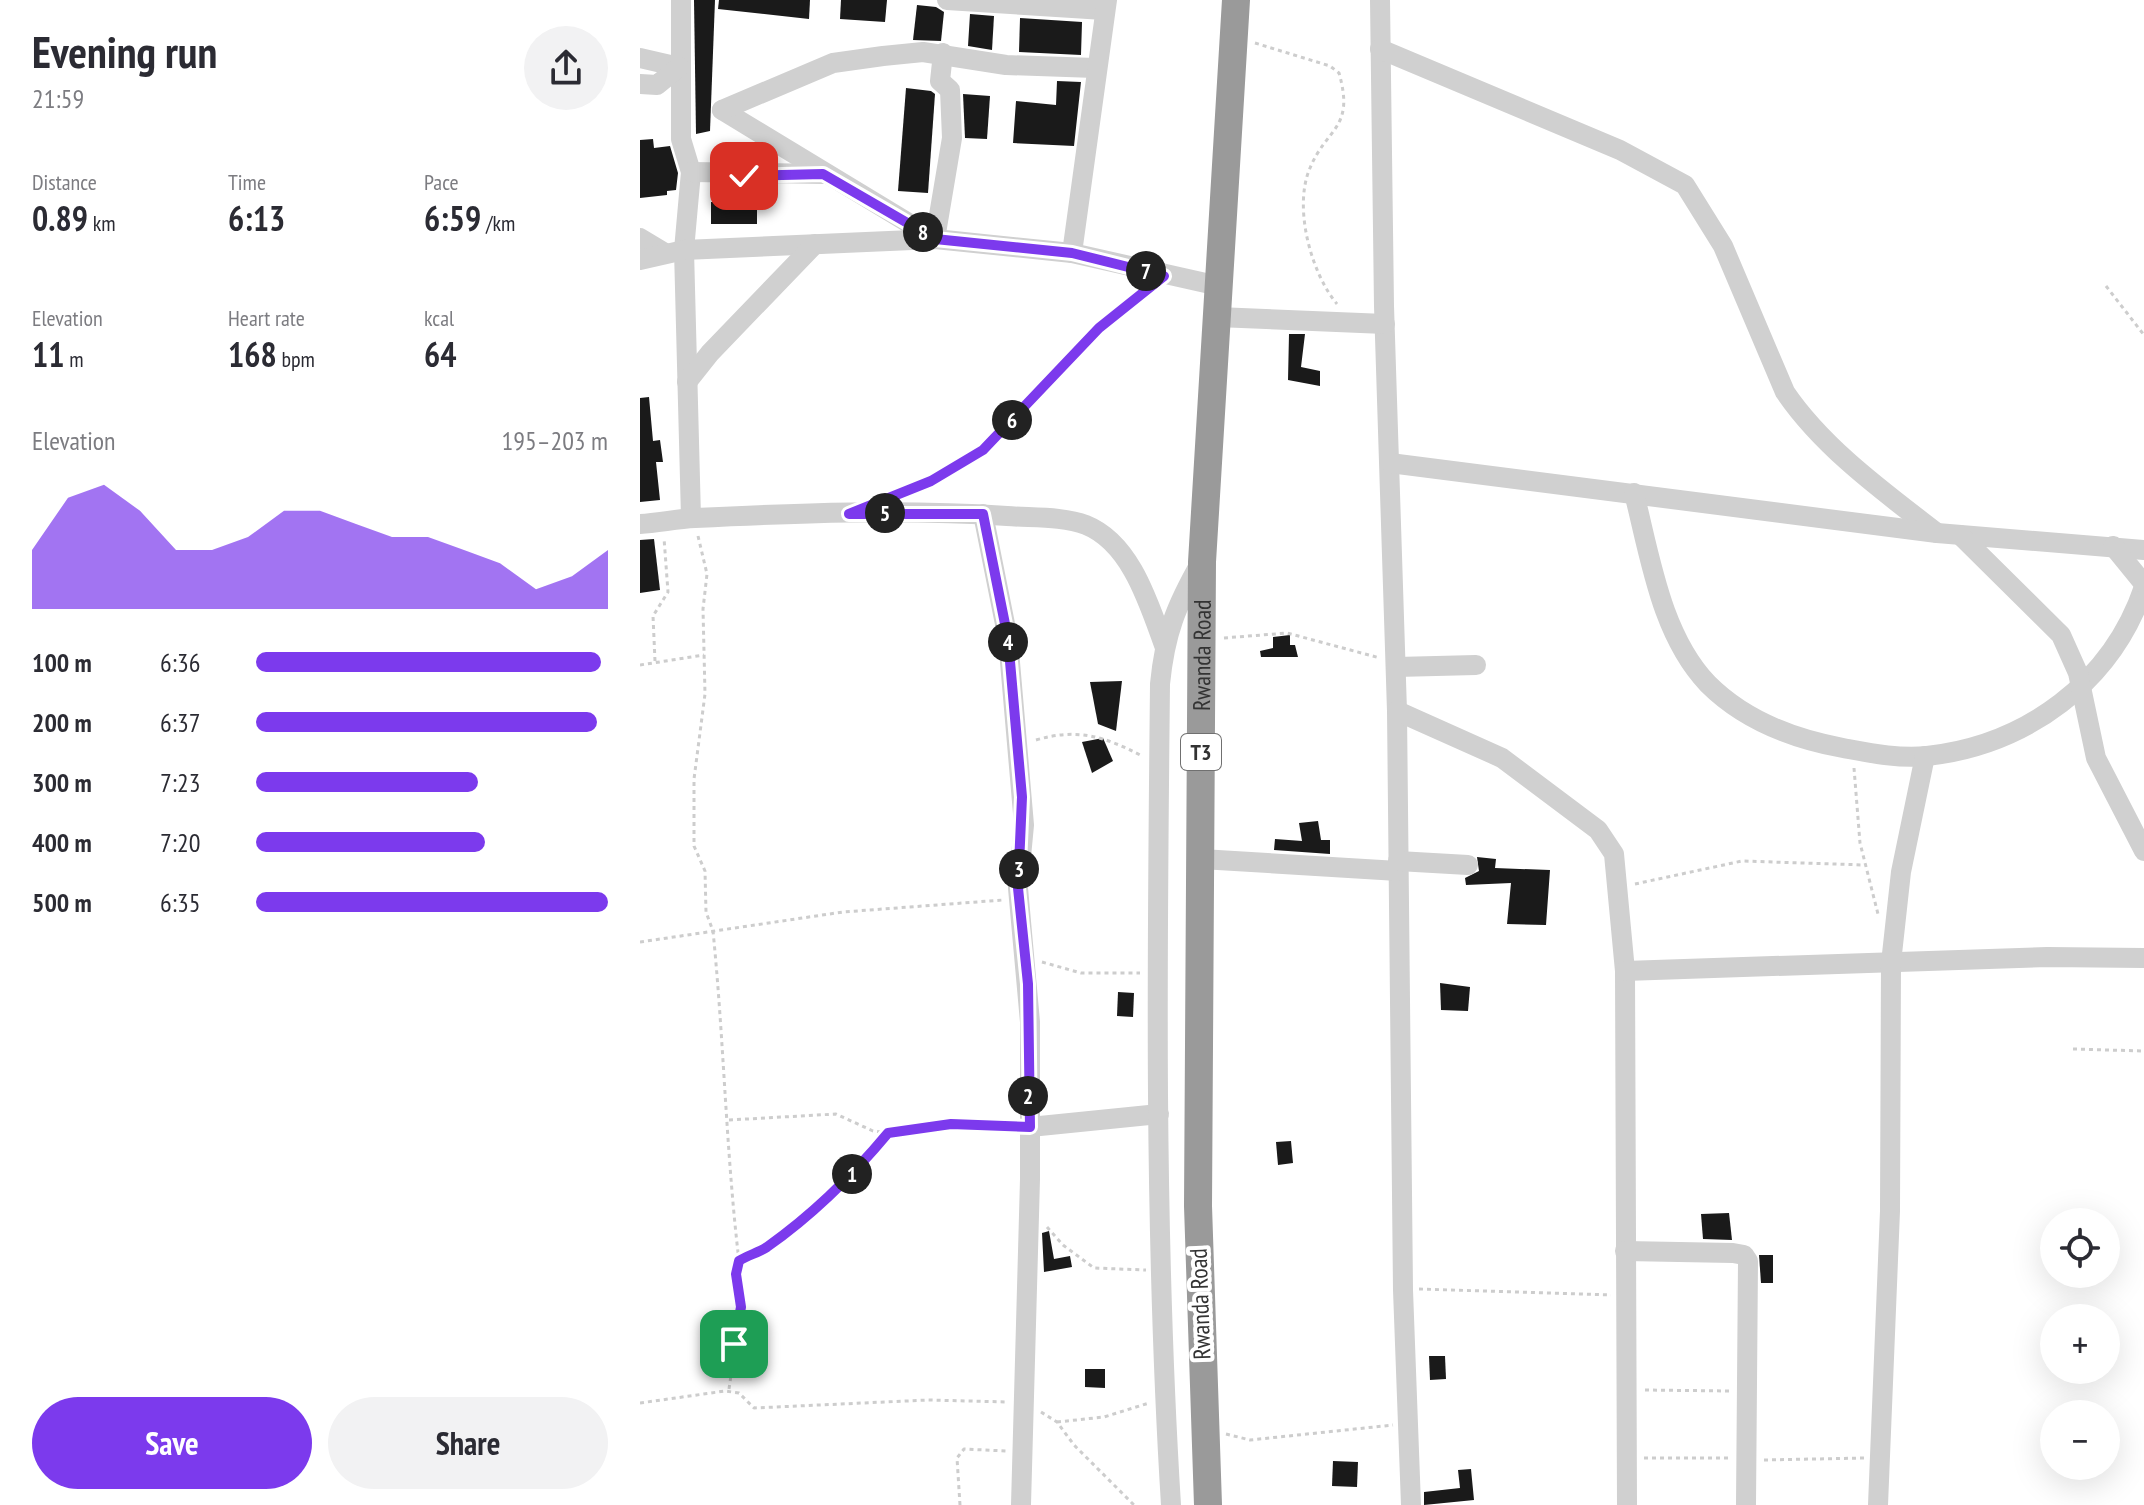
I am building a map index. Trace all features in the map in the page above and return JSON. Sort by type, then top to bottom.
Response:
[{"type":"highway","name":"Rwanda Road","points":[[1208,1505],[1198,1206],[1202,562],[1236,0]]},
{"type":"street","points":[[681,0],[681,139],[691,172],[674,252],[687,382],[691,518]]},
{"type":"street","points":[[947,0],[1106,5],[1072,253]]},
{"type":"street","points":[[1380,0],[1385,324],[1397,711],[1403,1290],[1411,1505]]},
{"type":"street","points":[[1380,49],[1620,150],[1685,185],[1723,246],[1785,392],[1796,410],[1879,487],[1937,533]]},
{"type":"street","points":[[935,239],[823,174],[722,110],[833,63],[923,52],[1006,65],[1095,68]]},
{"type":"street","points":[[935,239],[952,138],[950,90],[944,89],[940,81],[943,53]]},
{"type":"street","points":[[640,58],[679,67]]},
{"type":"street","points":[[640,84],[657,85],[679,67]]},
{"type":"street","points":[[691,172],[823,174]]},
{"type":"street","points":[[640,238],[674,252]]},
{"type":"street","points":[[640,260],[674,252],[935,239],[1072,253],[1219,286]]},
{"type":"street","points":[[687,382],[710,353],[815,244]]},
{"type":"street","points":[[1217,317],[1385,324]]},
{"type":"street","points":[[1390,463],[1937,533],[2144,550]]},
{"type":"street","points":[[1634,493],[1662,601],[1679,641],[1707,683],[1743,712],[1782,731],[1851,749],[1925,756],[1977,747],[2007,736],[2040,717],[2108,660],[2124,636],[2144,586],[2113,546]]},
{"type":"street","points":[[650,523],[691,518],[983,514],[1086,525],[1108,541],[1143,588],[1164,645]]},
{"type":"street","points":[[983,514],[1008,639],[1024,825],[1019,899],[1025,956],[1030,1127],[1021,1505]]},
{"type":"street","points":[[1960,535],[2061,635],[2080,686],[2096,758],[2144,851]]},
{"type":"street","points":[[1171,1505],[1164,1399],[1161,1270],[1159,766],[1164,645],[1174,609],[1202,562]]},
{"type":"street","points":[[1396,664],[1476,665]]},
{"type":"street","points":[[1397,711],[1502,758],[1565,803],[1607,843],[1614,854],[1625,971],[1627,1505]]},
{"type":"street","points":[[1878,1505],[1890,1211],[1891,963],[1901,872],[1925,756]]},
{"type":"street","points":[[1201,859],[1398,866],[1468,865]]},
{"type":"street","points":[[1625,971],[2047,957],[2144,958]]},
{"type":"street","points":[[1030,1127],[1159,1114]]},
{"type":"street","points":[[1625,1251],[1744,1255],[1750,1273],[1746,1505]]},
{"type":"path","points":[[1235,34],[1330,66],[1339,73],[1343,104],[1341,125],[1310,167],[1303,205],[1325,288],[1354,321]]},
{"type":"path","points":[[890,498],[931,481],[983,450],[1099,328],[1164,276]]},
{"type":"path","points":[[2106,286],[2144,335]]},
{"type":"path","points":[[691,518],[707,565],[703,609],[704,703],[694,779],[694,846],[705,871],[706,912],[713,931],[729,1120],[730,1183],[739,1261],[736,1274],[741,1307],[732,1383],[725,1391]]},
{"type":"path","points":[[650,523],[668,553],[668,592],[653,616],[655,661]]},
{"type":"path","points":[[1201,631],[1229,638],[1287,633],[1396,664]]},
{"type":"path","points":[[640,665],[704,655]]},
{"type":"path","points":[[1017,745],[1079,732],[1115,743],[1159,766]]},
{"type":"path","points":[[1851,749],[1864,865],[1880,919]]},
{"type":"path","points":[[1619,888],[1742,861],[1864,865]]},
{"type":"path","points":[[640,942],[843,912],[918,909],[1019,899]]},
{"type":"path","points":[[1025,956],[1081,973],[1160,972]]},
{"type":"path","points":[[2073,1049],[2144,1051]]},
{"type":"path","points":[[729,1120],[841,1114],[863,1127],[888,1133],[951,1124],[1030,1127]]},
{"type":"path","points":[[739,1261],[764,1249],[798,1222],[864,1162],[888,1133]]},
{"type":"path","points":[[1028,1233],[1049,1226],[1063,1245],[1094,1268],[1161,1270]]},
{"type":"path","points":[[1403,1290],[1603,1296],[1616,1293]]},
{"type":"path","points":[[640,1403],[725,1391],[739,1393],[754,1408],[928,1400],[1025,1404],[1057,1422],[1074,1445],[1134,1505]]},
{"type":"path","points":[[1639,1392],[1749,1391]]},
{"type":"path","points":[[1057,1422],[1104,1417],[1164,1399]]},
{"type":"path","points":[[1204,1419],[1219,1430],[1244,1440],[1408,1424]]},
{"type":"path","points":[[960,1505],[957,1458],[964,1449],[974,1447],[1021,1454]]},
{"type":"path","points":[[1628,1459],[1880,1459]]},
{"type":"building","points":[[694,0],[715,0],[710,131],[696,134]]},
{"type":"building","points":[[719,0],[810,0],[809,19],[718,9]]},
{"type":"building","points":[[841,0],[887,0],[885,22],[840,19]]},
{"type":"building","points":[[917,5],[936,7],[944,12],[941,41],[913,40]]},
{"type":"building","points":[[970,14],[994,16],[992,50],[968,46]]},
{"type":"building","points":[[1020,18],[1082,22],[1081,55],[1019,52]]},
{"type":"building","points":[[1057,81],[1081,82],[1074,146],[1013,143],[1016,101],[1056,105]]},
{"type":"building","points":[[906,88],[935,94],[928,193],[898,191]]},
{"type":"building","points":[[963,94],[990,96],[987,139],[965,138]]},
{"type":"building","points":[[653,139],[654,148],[670,146],[678,173],[676,190],[667,191],[667,195],[640,198],[640,140]]},
{"type":"building","points":[[711,202],[757,202],[757,224],[711,224]]},
{"type":"building","points":[[1289,334],[1305,334],[1301,367],[1320,371],[1320,386],[1288,380]]},
{"type":"building","points":[[649,397],[653,441],[660,440],[663,462],[656,462],[660,500],[640,502],[640,398]]},
{"type":"building","points":[[654,539],[660,590],[640,593],[640,540]]},
{"type":"building","points":[[1290,635],[1290,645],[1295,645],[1298,657],[1261,657],[1260,651],[1273,648],[1273,637]]},
{"type":"building","points":[[1122,681],[1116,731],[1098,724],[1090,682]]},
{"type":"building","points":[[1103,738],[1113,761],[1092,773],[1082,742]]},
{"type":"building","points":[[1318,821],[1321,840],[1330,840],[1330,854],[1274,850],[1275,839],[1302,841],[1299,823]]},
{"type":"building","points":[[1477,857],[1496,859],[1495,868],[1550,870],[1546,925],[1507,924],[1511,883],[1466,885],[1465,878],[1479,871]]},
{"type":"building","points":[[1440,983],[1470,987],[1468,1011],[1441,1010]]},
{"type":"building","points":[[1118,992],[1134,993],[1133,1017],[1117,1016]]},
{"type":"building","points":[[1291,1141],[1293,1163],[1278,1165],[1276,1142]]},
{"type":"building","points":[[1729,1213],[1732,1240],[1703,1239],[1701,1214]]},
{"type":"building","points":[[1049,1231],[1054,1259],[1070,1256],[1072,1267],[1044,1272],[1042,1233]]},
{"type":"building","points":[[1759,1255],[1773,1255],[1773,1283],[1761,1283]]},
{"type":"building","points":[[1429,1356],[1445,1356],[1446,1379],[1430,1380]]},
{"type":"building","points":[[1085,1369],[1105,1369],[1105,1388],[1085,1387]]},
{"type":"building","points":[[1333,1461],[1358,1462],[1357,1487],[1332,1486]]},
{"type":"building","points":[[1471,1469],[1474,1500],[1424,1505],[1424,1492],[1460,1488],[1458,1470]]},
{"type":"route","points":[[734,1344],[741,1307],[736,1274],[739,1261],[764,1249],[798,1222],[864,1162],[888,1133],[913,1132],[951,1124],[1030,1127],[1028,984],[1018,888],[1024,825],[1022,797],[1008,639],[983,514],[849,514],[931,481],[983,450],[1099,328],[1164,276],[1072,253],[935,239],[823,174],[744,176]]}]
